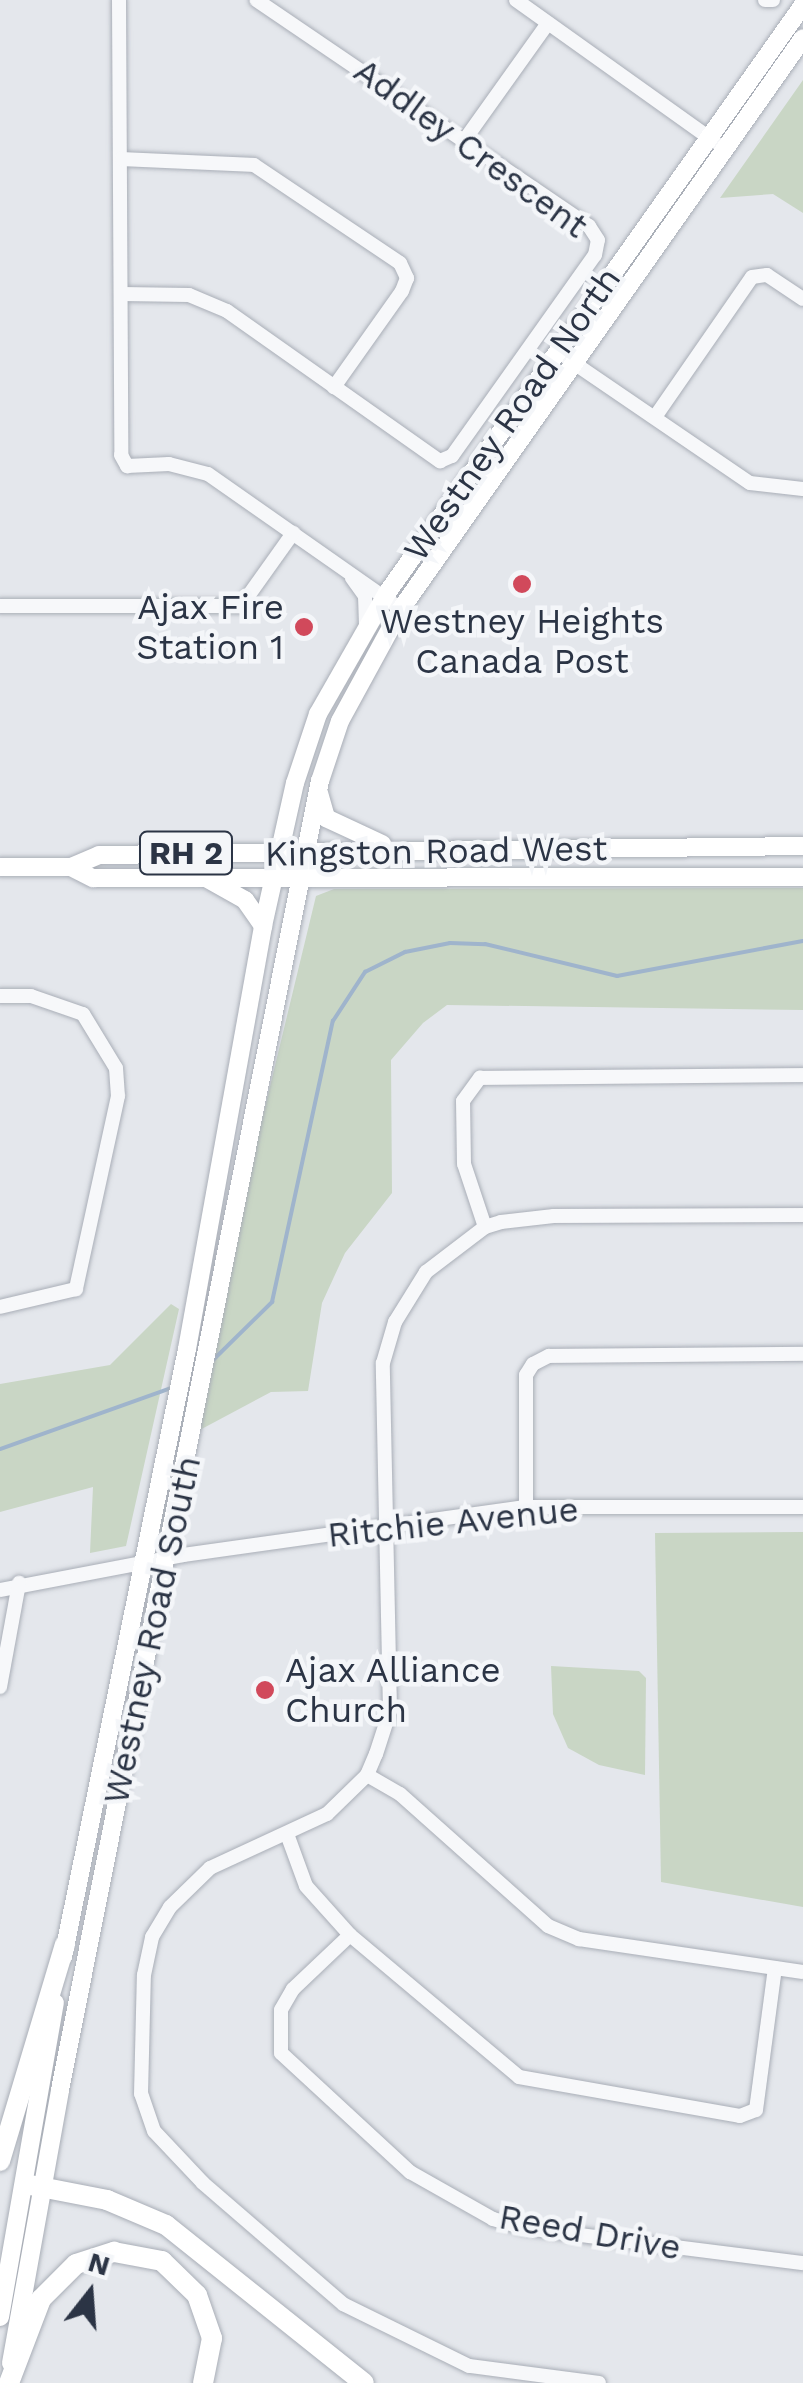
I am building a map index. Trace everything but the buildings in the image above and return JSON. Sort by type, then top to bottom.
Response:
[{"type":"highway","points":[[0,2161],[65,1945]]},
{"type":"highway","points":[[35,2185],[108,2200],[166,2225],[332,2364],[364,2383]]},
{"type":"highway","points":[[9,2383],[41,2299],[76,2264],[114,2252],[162,2261],[197,2295],[212,2338],[203,2383]]},
{"type":"main road","name":"Westney Road North","points":[[279,853],[318,714],[366,624],[803,5]]},
{"type":"main road","name":"Westney Road North","points":[[300,877],[318,786],[340,721],[401,609],[803,38]]},
{"type":"main road","points":[[500,434],[516,445]]},
{"type":"main road","points":[[318,786],[326,818],[402,850]]},
{"type":"main road","name":"Kingston Road West","points":[[0,868],[70,867],[100,855],[803,846]]},
{"type":"main road","name":"Westney Road South","points":[[9,2383],[65,1945],[187,1348],[279,853]]},
{"type":"main road","name":"Kingston Road West","points":[[70,867],[93,878],[803,877]]},
{"type":"main road","points":[[203,876],[245,900],[263,926]]},
{"type":"main road","name":"Westney Road South","points":[[0,2317],[35,2185],[199,1400],[300,877]]},
{"type":"street","points":[[120,0],[121,455],[127,466],[169,464],[208,474],[349,573],[387,593],[401,609]]},
{"type":"street","name":"Addley Crescent","points":[[122,294],[189,295],[227,311],[440,461],[452,456],[595,255],[598,240],[589,226],[466,138],[257,0]]},
{"type":"street","points":[[516,0],[726,148]]},
{"type":"street","points":[[766,0],[773,0]]},
{"type":"street","points":[[466,138],[548,23]]},
{"type":"street","points":[[122,160],[254,164],[400,263],[407,278],[402,292],[334,387]]},
{"type":"street","points":[[655,416],[752,277],[767,275],[803,299]]},
{"type":"street","points":[[557,352],[750,483],[803,490]]},
{"type":"street","points":[[0,606],[241,606],[293,533]]},
{"type":"street","points":[[349,573],[365,596],[366,624]]},
{"type":"street","points":[[0,996],[30,996],[83,1014],[116,1068],[118,1096],[76,1288],[0,1307]]},
{"type":"street","points":[[484,1227],[464,1164],[463,1101],[480,1078],[803,1075]]},
{"type":"street","points":[[599,2383],[470,2366],[343,2304],[203,2183],[154,2131],[138,2062],[152,1937],[210,1868],[327,1814],[367,1775],[390,1711],[384,1364],[395,1322],[426,1272],[484,1227],[554,1216],[803,1215]]},
{"type":"street","points":[[526,1508],[526,1375],[533,1364],[549,1356],[803,1354]]},
{"type":"street","name":"Ritchie Avenue","points":[[0,1590],[19,1583],[164,1559],[526,1508],[803,1507]]},
{"type":"street","points":[[0,1687],[19,1583]]},
{"type":"street","points":[[367,1775],[400,1794],[548,1926],[579,1939],[803,1972]]},
{"type":"street","points":[[287,1834],[306,1886],[350,1935],[519,2076],[740,2116],[756,2110],[776,1968]]},
{"type":"street","name":"Reed Drive","points":[[350,1935],[293,1990],[280,2010],[281,2053],[410,2172],[492,2219],[525,2228],[803,2263]]},
{"type":"green space","points":[[803,80],[803,213],[773,194],[720,198]]},
{"type":"green space","points":[[803,888],[803,1010],[447,1005],[423,1023],[391,1060],[392,1193],[345,1253],[322,1303],[308,1391],[271,1392],[196,1432],[236,1227],[316,896],[334,889]]},
{"type":"green space","points":[[171,1304],[179,1309],[126,1546],[90,1553],[93,1487],[0,1512],[0,1384],[110,1365]]},
{"type":"green space","points":[[803,1532],[803,1907],[661,1882],[655,1533]]},
{"type":"green space","points":[[551,1666],[639,1671],[646,1678],[645,1775],[599,1765],[568,1748],[553,1714]]},
{"type":"waterway","points":[[211,1362],[272,1302],[333,1021],[365,972],[405,952],[450,943],[485,944],[617,976],[803,941]]},
{"type":"waterway","points":[[0,1449],[174,1387]]},
{"type":"place","name":"Westney Heights Canada Post","points":[[522,584]]},
{"type":"place","name":"Ajax Fire Station 1","points":[[304,627]]},
{"type":"place","name":"Ajax Alliance Church","points":[[265,1690]]}]
